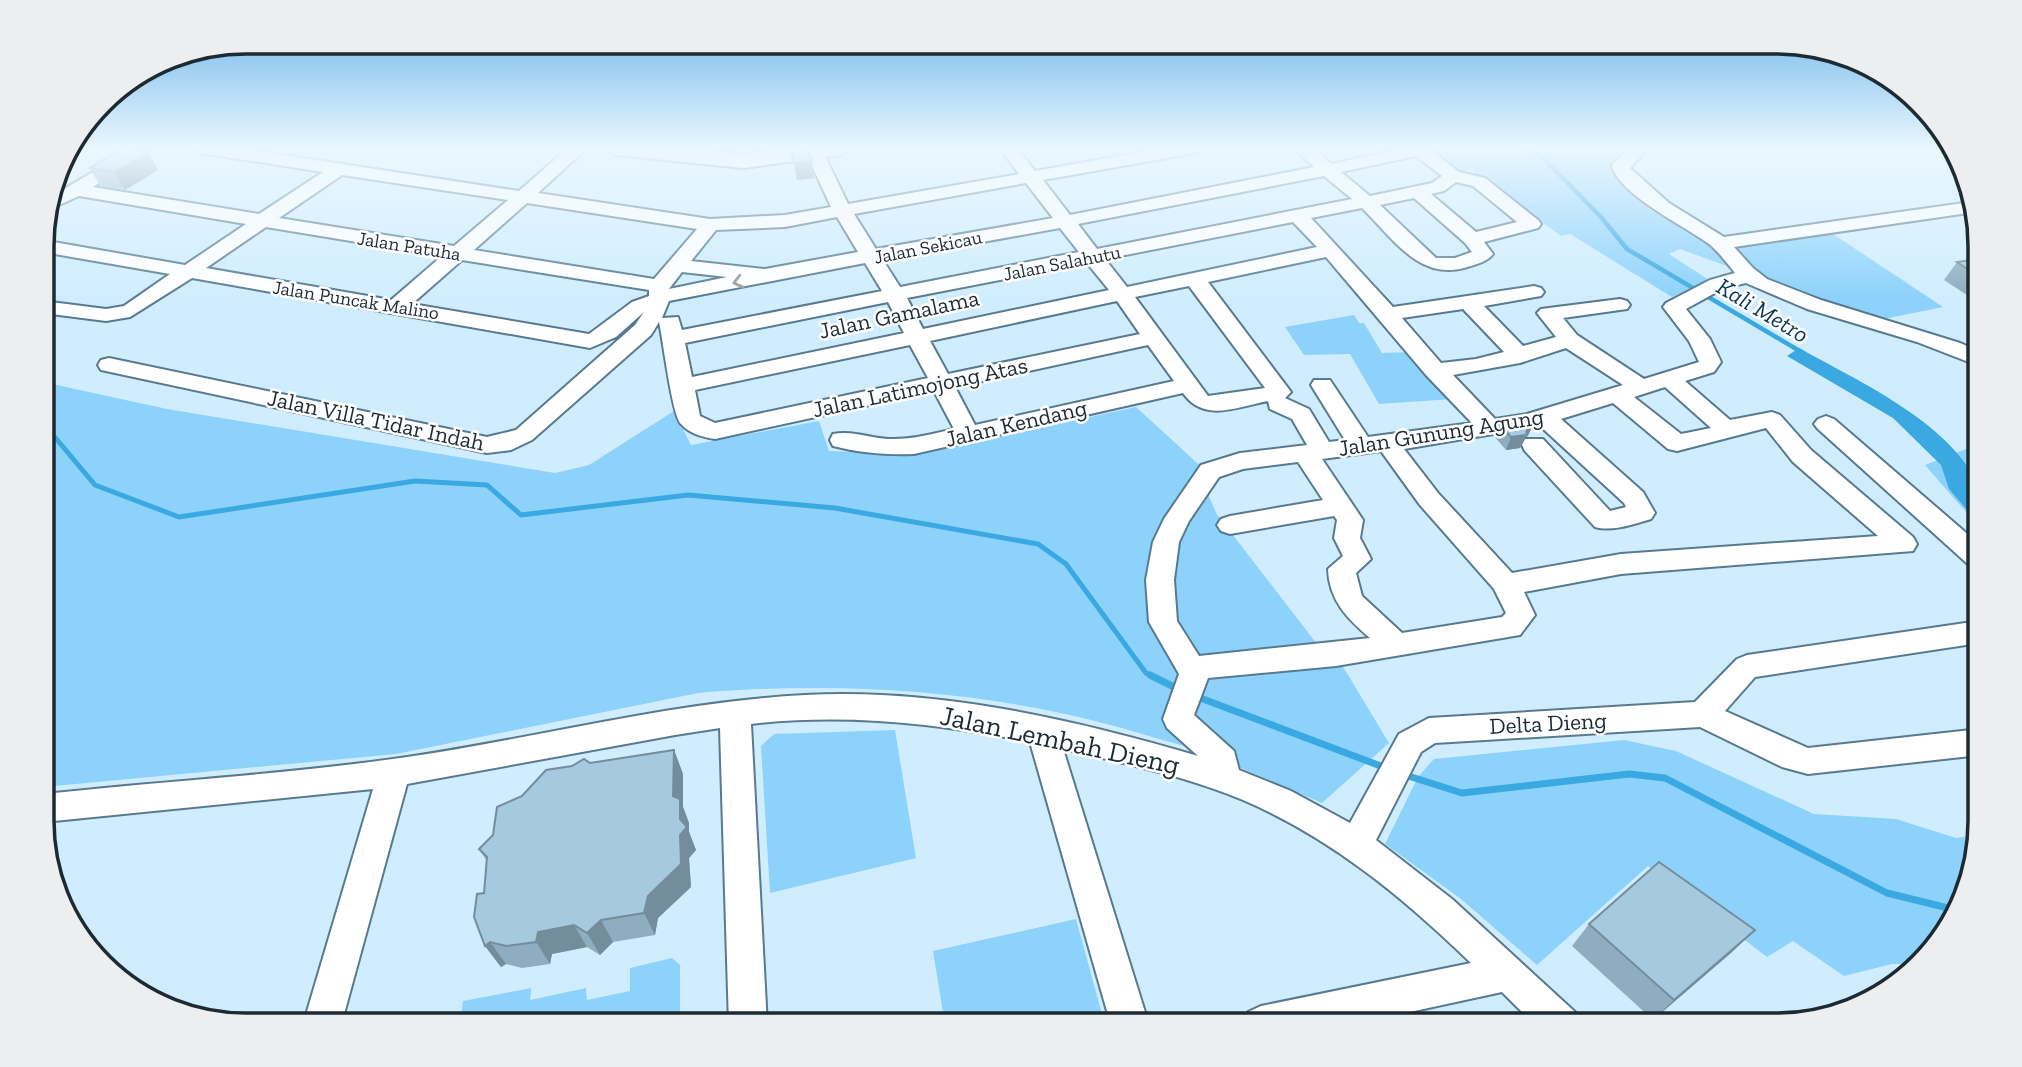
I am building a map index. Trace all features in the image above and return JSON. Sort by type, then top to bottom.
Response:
[{"type":"street","name":"Jalan Patuha","points":[[118,198],[457,254],[658,299]]},
{"type":"street","points":[[55,309],[106,315],[136,307],[295,198]]},
{"type":"street","points":[[397,306],[523,198]]},
{"type":"street","points":[[536,198],[710,225],[785,221],[921,198]]},
{"type":"street","points":[[836,198],[919,337],[968,434]]},
{"type":"street","points":[[1047,198],[1155,337],[1200,401],[1211,405],[1280,392],[1195,278]]},
{"type":"street","name":"Jalan Sekicau","points":[[765,275],[1194,198]]},
{"type":"street","points":[[1213,198],[1244,228]]},
{"type":"street","points":[[1361,198],[1432,264],[1453,265],[1483,254],[1472,239],[1425,198]]},
{"type":"street","name":"Jalan Salahutu","points":[[676,338],[1299,218],[1386,198]]},
{"type":"street","points":[[1472,239],[1530,226],[1531,223],[1499,198]]},
{"type":"street","points":[[1650,198],[1671,216],[1721,243],[1748,276],[1791,295],[1968,355]]},
{"type":"street","points":[[1721,243],[1963,208]]},
{"type":"street","points":[[1299,218],[1389,314],[1434,370],[1490,428]]},
{"type":"street","name":"Jalan Villa Tidar Indah","points":[[109,365],[194,380],[314,410],[473,442],[502,444],[524,435],[643,330],[677,265],[710,225]]},
{"type":"street","name":"Jalan Puncak Malino","points":[[55,248],[590,341],[605,335],[643,303],[658,299]]},
{"type":"street","name":"Jalan Gamalama","points":[[682,386],[1331,250]]},
{"type":"street","points":[[677,265],[765,275]]},
{"type":"street","points":[[689,419],[676,338],[658,299],[765,275]]},
{"type":"street","name":"Jalan Gunung Agung","points":[[1188,666],[1163,622],[1160,595],[1167,542],[1177,519],[1210,471],[1232,463],[1516,425],[1619,396],[1706,367],[1710,362],[1699,339],[1673,307],[1717,284],[1748,276]]},
{"type":"street","points":[[1389,314],[1470,304],[1534,292]]},
{"type":"street","points":[[1470,304],[1520,356]]},
{"type":"street","points":[[1620,306],[1548,313],[1571,340],[1643,388]]},
{"type":"street","name":"Jalan Latimojong Atas","points":[[689,419],[704,430],[715,431],[1155,337]]},
{"type":"street","points":[[1434,370],[1477,366],[1571,340]]},
{"type":"street","points":[[1619,396],[1677,443],[1730,432],[1669,379]]},
{"type":"street","name":"Jalan Kendang","points":[[842,440],[888,447],[914,446],[1188,385]]},
{"type":"street","points":[[1322,385],[1361,446]]},
{"type":"street","points":[[1278,404],[1291,405],[1299,411],[1314,452],[1340,506],[1350,520],[1347,538],[1358,559],[1342,569],[1346,597],[1368,623],[1382,629],[1396,645]]},
{"type":"street","points":[[1534,446],[1604,521],[1642,513],[1634,498],[1545,418]]},
{"type":"street","points":[[1505,583],[1520,583],[1621,564],[1904,544],[1802,456],[1772,420],[1716,420]]},
{"type":"street","points":[[1826,424],[1968,549]]},
{"type":"street","points":[[1224,778],[1223,760],[1178,719],[1188,666],[1336,655],[1515,625],[1521,615],[1505,583],[1429,499],[1387,443]]},
{"type":"street","points":[[1230,525],[1340,506]]},
{"type":"street","points":[[1703,714],[1747,667],[1968,634]]},
{"type":"street","name":"Jalan Lembah Dieng","points":[[394,773],[772,709],[904,711],[977,717],[1042,730],[1150,755],[1224,778],[1309,816],[1421,896],[1549,1012]]},
{"type":"street","points":[[735,714],[747,1013]]},
{"type":"street","name":"Delta Dieng","points":[[1354,846],[1378,808],[1415,738],[1439,729],[1703,714],[1793,758],[1808,761],[1968,743]]},
{"type":"street","points":[[1042,730],[1126,1012]]},
{"type":"street","points":[[54,807],[394,773],[325,1013]]},
{"type":"street","points":[[1321,1012],[1508,973]]},
{"type":"shaded area","points":[[1509,198],[1635,198],[1655,212],[1713,244],[1735,269],[1680,249],[1669,254],[1709,280],[1672,297],[1570,234],[1561,236]]},
{"type":"shaded area","points":[[1827,230],[1943,307],[1879,320],[1776,286],[1755,272],[1730,245]]},
{"type":"shaded area","points":[[1354,315],[1359,323],[1364,323],[1382,353],[1414,352],[1453,399],[1379,404],[1350,354],[1304,355],[1285,327]]},
{"type":"shaded area","points":[[1799,348],[1874,389],[1925,423],[1947,442],[1968,468],[1968,511],[1949,489],[1941,465],[1893,418],[1787,356]]},
{"type":"shaded area","points":[[55,385],[167,409],[555,473],[589,465],[674,411],[691,445],[819,421],[829,451],[922,454],[1136,407],[1206,471],[1186,490],[1171,510],[1155,550],[1154,595],[1166,645],[1183,646],[1168,618],[1169,563],[1173,540],[1205,487],[1216,513],[1330,661],[1339,660],[1389,743],[1322,803],[1210,755],[1094,721],[1038,708],[925,693],[811,688],[698,693],[396,754],[54,786]]},
{"type":"shaded area","points":[[1968,448],[1968,514],[1925,465]]},
{"type":"shaded area","points":[[895,730],[916,858],[770,893],[761,746],[774,734]]},
{"type":"shaded area","points":[[1624,740],[1676,751],[1814,814],[1896,819],[1956,838],[1967,836],[1964,858],[1958,883],[1948,906],[1935,928],[1903,964],[1892,964],[1844,976],[1793,941],[1767,957],[1648,866],[1537,965],[1461,899],[1385,844],[1418,777],[1434,759]]},
{"type":"shaded area","points":[[1076,919],[1102,1012],[943,1013],[933,951]]},
{"type":"shaded area","points":[[672,958],[680,965],[680,1013],[462,1013],[463,1001],[531,988],[530,1000],[586,988],[587,1000],[630,991],[630,968]]},
{"type":"building","points":[[1968,260],[1968,269],[1957,262]]},
{"type":"building","points":[[1529,419],[1533,424],[1528,425],[1526,435],[1511,437],[1499,424]]},
{"type":"building","points":[[674,750],[673,796],[680,799],[680,819],[687,827],[680,835],[681,864],[648,896],[644,913],[601,920],[587,933],[574,925],[538,932],[536,942],[506,946],[490,942],[485,946],[474,917],[477,894],[484,893],[487,857],[479,849],[493,835],[497,807],[522,796],[546,770],[572,766],[584,759],[590,763]]},
{"type":"building","points":[[1659,862],[1755,930],[1674,1000],[1589,924]]},
{"type":"waterway","name":"Kali Metro","points":[[1582,198],[1627,249],[1803,353]]},
{"type":"waterway","points":[[55,437],[95,485],[179,517],[415,481],[487,485],[521,515],[688,495],[835,508],[1038,544],[1066,564],[1146,673],[1153,677]]},
{"type":"waterway","points":[[1150,675],[1180,690]]},
{"type":"waterway","points":[[1195,696],[1386,768]]},
{"type":"waterway","points":[[1402,774],[1462,793],[1629,774],[1665,778],[1887,893],[1947,908]]}]
